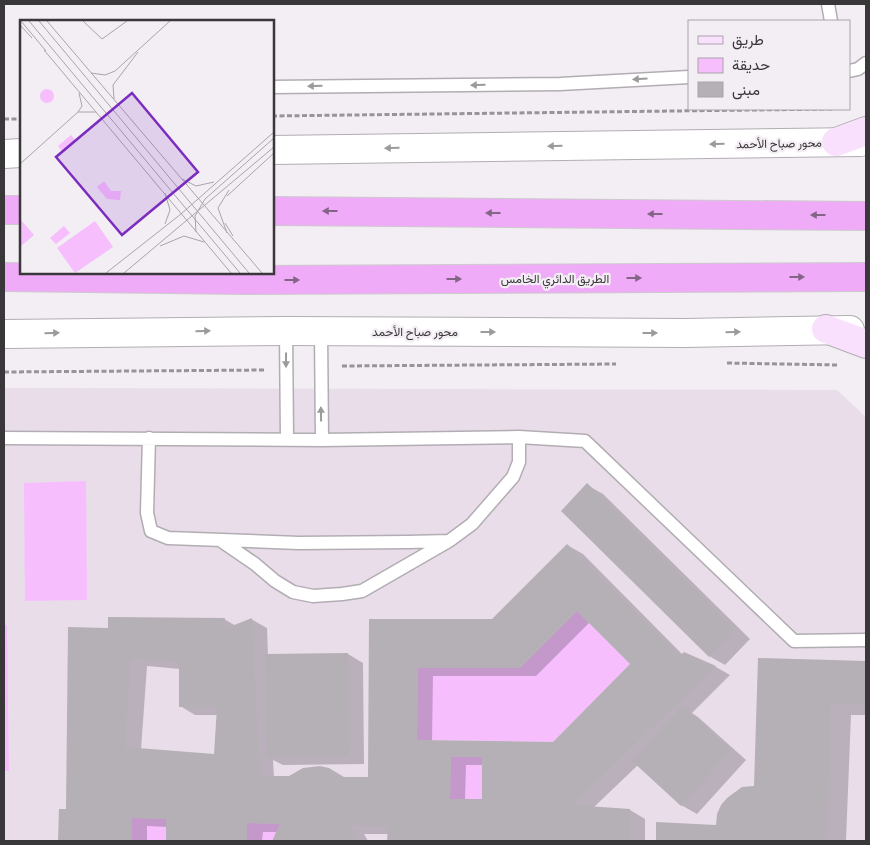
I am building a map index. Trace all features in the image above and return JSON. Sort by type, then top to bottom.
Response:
[{"type":"highway","points":[[4,210],[20,210]]},
{"type":"highway","points":[[274,211],[866,216]]},
{"type":"highway","name":"الطريق الدائري الخامس","points":[[4,277],[243,280],[866,276]]},
{"type":"main road","points":[[836,142],[866,131]]},
{"type":"main road","points":[[826,329],[866,344]]},
{"type":"street","points":[[836,142],[866,142]]},
{"type":"street","name":"محور صباح الأحمد","points":[[274,150],[836,142]]},
{"type":"street","points":[[4,154],[20,153]]},
{"type":"street","points":[[826,329],[866,331]]},
{"type":"street","name":"محور صباح الأحمد","points":[[4,334],[286,331],[684,333],[826,329]]},
{"type":"lane","points":[[828,4],[831,20]]},
{"type":"lane","points":[[850,72],[866,63]]},
{"type":"lane","points":[[274,87],[560,84],[688,77]]},
{"type":"lane","points":[[286,331],[287,439]]},
{"type":"lane","points":[[321,331],[322,440]]},
{"type":"lane","points":[[220,540],[293,592],[313,596],[362,591],[449,540],[472,524],[513,477],[518,462],[519,437]]},
{"type":"lane","points":[[4,438],[322,440],[519,437],[585,441],[794,641],[866,640]]},
{"type":"lane","points":[[148,438],[147,513],[151,531],[168,538],[299,543],[449,540]]},
{"type":"path","points":[[274,116],[752,110]]},
{"type":"path","points":[[4,119],[20,119]]},
{"type":"path","points":[[719,363],[842,366]]},
{"type":"path","points":[[321,366],[619,364]]},
{"type":"path","points":[[4,372],[286,369]]},
{"type":"shaded area","points":[[4,388],[837,390],[866,417],[866,841],[4,841]]},
{"type":"green space","points":[[86,481],[87,600],[25,601],[24,483]]},
{"type":"green space","points":[[577,611],[630,664],[553,742],[417,740],[418,668],[520,668]]},
{"type":"green space","points":[[4,625],[7,625],[9,771],[4,771]]},
{"type":"green space","points":[[451,757],[482,757],[482,799],[450,799]]},
{"type":"green space","points":[[132,818],[166,819],[166,841],[132,841]]},
{"type":"green space","points":[[247,823],[280,824],[272,841],[247,841]]},
{"type":"building","points":[[587,483],[735,629],[709,657],[561,511]]},
{"type":"building","points":[[567,544],[680,656],[684,652],[716,666],[572,805],[630,809],[630,841],[387,841],[388,826],[350,825],[357,841],[272,841],[280,824],[247,823],[247,841],[166,841],[166,819],[132,818],[132,841],[58,841],[59,809],[66,809],[68,627],[108,628],[108,617],[225,618],[224,629],[252,618],[260,776],[289,776],[303,768],[320,766],[329,768],[344,777],[368,777],[369,619],[492,619]],"holes":[[[577,611],[630,664],[553,742],[417,740],[418,668],[520,668]],[[131,658],[179,662],[179,707],[217,707],[214,754],[125,747]],[[451,757],[482,757],[482,799],[450,799]]]},
{"type":"building","points":[[348,653],[349,756],[266,757],[265,654]]},
{"type":"building","points":[[758,658],[866,661],[866,705],[831,704],[827,841],[656,841],[656,822],[716,825],[717,814],[727,798],[742,787],[754,786]]},
{"type":"building","points":[[683,706],[731,750],[681,806],[632,761]]}]
